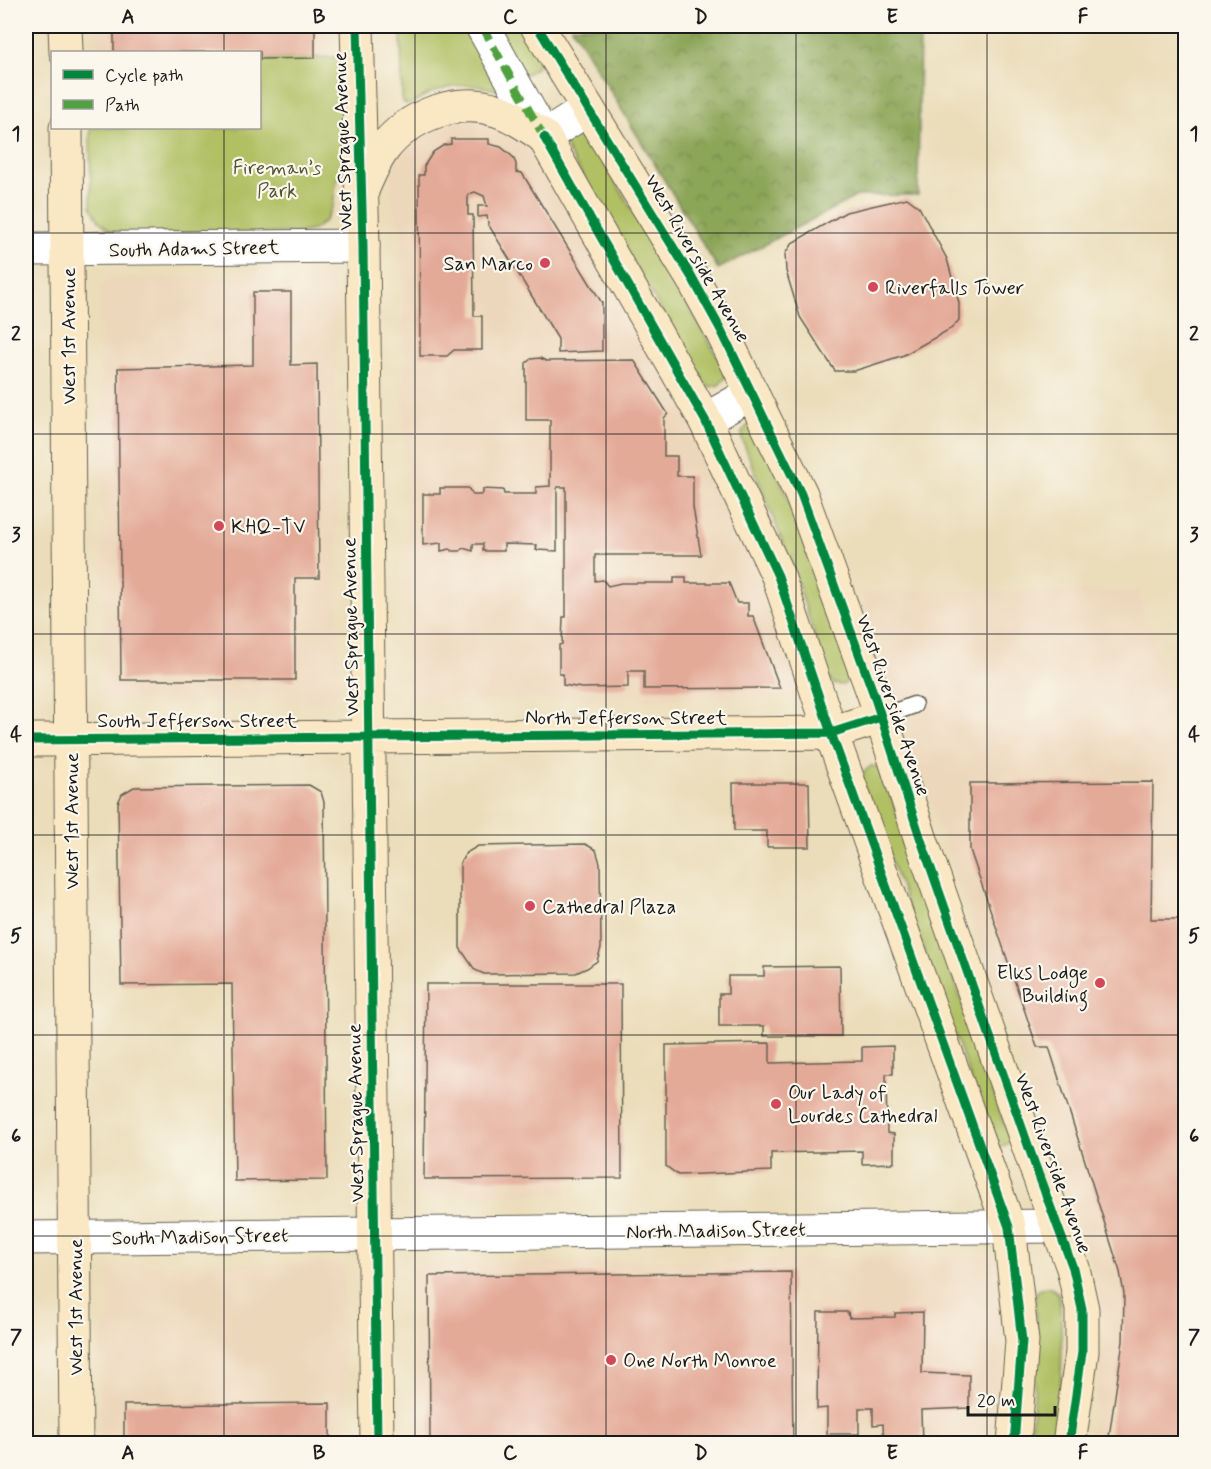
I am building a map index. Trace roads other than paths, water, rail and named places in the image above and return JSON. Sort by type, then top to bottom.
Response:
[{"type":"street","points":[[65,26],[66,51]]},
{"type":"street","name":"West Sprague Avenue","points":[[357,26],[363,246],[370,737],[377,1443]]},
{"type":"street","points":[[483,26],[705,420],[778,576],[831,733],[1009,1227],[1022,1341],[1014,1443]]},
{"type":"street","name":"West Riverside Avenue","points":[[537,26],[694,281],[721,330],[801,494],[881,717],[921,840],[1074,1268],[1082,1310],[1082,1352],[1069,1443]]},
{"type":"street","points":[[361,193],[373,165],[395,135],[422,116],[443,109],[480,106],[496,110],[515,118],[544,137]]},
{"type":"street","points":[[544,137],[588,109]]},
{"type":"street","name":"West 1st Avenue","points":[[66,129],[76,1443]]},
{"type":"street","name":"South Adams Street","points":[[26,249],[363,246]]},
{"type":"street","points":[[705,420],[752,393]]},
{"type":"street","name":"North Jefferson Street","points":[[370,737],[831,733],[881,717]]},
{"type":"street","name":"South Jefferson Street","points":[[26,740],[370,737]]},
{"type":"street","name":"North Madison Street","points":[[374,1233],[1058,1227]]},
{"type":"street","name":"South Madison Street","points":[[26,1238],[374,1233]]},
{"type":"lane","points":[[881,717],[914,705]]},
{"type":"place","name":"San Marco","points":[[545,263]]},
{"type":"place","name":"Riverfalls Tower","points":[[873,287]]},
{"type":"place","name":"KHQ-TV","points":[[219,526]]},
{"type":"place","name":"Cathedral Plaza","points":[[530,906]]},
{"type":"place","name":"Elks Lodge Building","points":[[1100,983]]},
{"type":"place","name":"Our Lady of Lourdes Cathedral","points":[[776,1104]]},
{"type":"place","name":"One North Monroe","points":[[611,1360]]},
{"type":"park label","name":"Fireman’s Park","points":[[277,178]]}]
